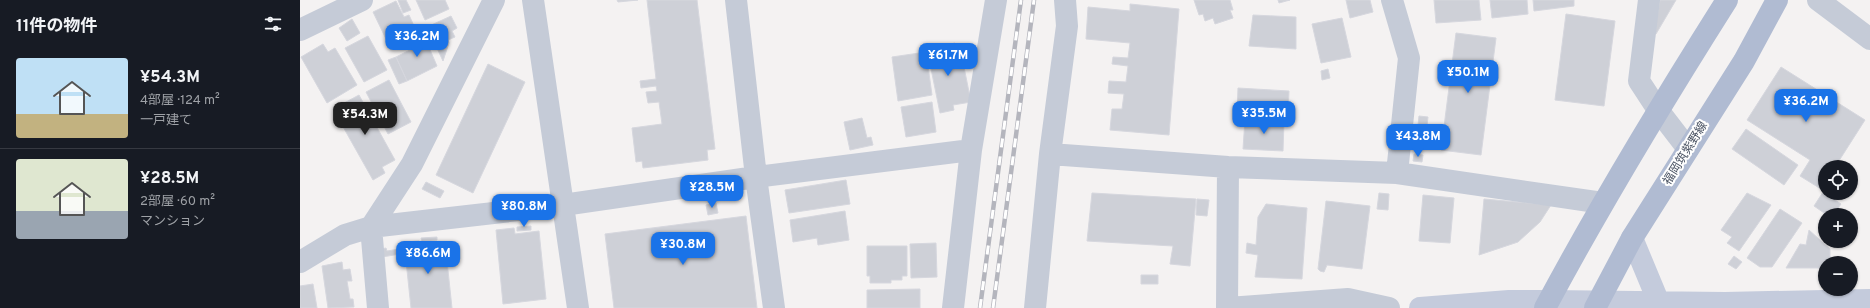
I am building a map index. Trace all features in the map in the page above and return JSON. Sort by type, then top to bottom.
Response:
[{"type":"main road","points":[[1546,304],[1658,110],[1727,0]]},
{"type":"main road","name":"福岡筑紫野線","points":[[1596,305],[1632,238],[1744,61],[1777,0]]},
{"type":"street","points":[[300,30],[362,0]]},
{"type":"street","points":[[378,308],[371,227],[412,164],[494,0]]},
{"type":"street","points":[[533,0],[578,308]]},
{"type":"street","points":[[736,0],[756,177],[774,308]]},
{"type":"street","points":[[953,308],[971,150],[996,0]]},
{"type":"street","points":[[1035,308],[1050,154],[1067,26],[1065,0]]},
{"type":"street","points":[[1392,0],[1409,58],[1397,173]]},
{"type":"street","points":[[1649,0],[1639,80],[1658,110],[1688,149]]},
{"type":"street","points":[[1818,0],[1870,40]]},
{"type":"street","points":[[300,262],[344,235],[371,227],[563,205],[756,177],[971,150]]},
{"type":"street","points":[[1050,154],[1228,167],[1397,173],[1603,203]]},
{"type":"street","points":[[1228,167],[1228,308],[1348,299],[1389,308]]},
{"type":"street","points":[[1632,238],[1658,304]]},
{"type":"street","points":[[1420,308],[1509,301],[1546,304],[1596,305],[1870,300]]},
{"type":"building","points":[[398,0],[406,0],[411,10],[403,13]]},
{"type":"building","points":[[416,0],[445,0],[449,9],[425,20]]},
{"type":"building","points":[[617,0],[638,0],[618,2]]},
{"type":"building","points":[[647,0],[697,0],[715,149],[707,150],[708,160],[643,168],[642,161],[636,162],[632,128],[662,124],[659,102],[648,103],[646,92],[657,91],[656,86],[641,88],[640,81],[656,79]]},
{"type":"building","points":[[1194,0],[1230,0],[1233,10],[1230,10],[1233,18],[1215,24],[1213,18],[1205,21],[1203,14],[1199,15]]},
{"type":"building","points":[[1278,0],[1290,0],[1279,3]]},
{"type":"building","points":[[1346,0],[1370,0],[1373,12],[1350,18]]},
{"type":"building","points":[[1434,0],[1479,0],[1481,20],[1436,23]]},
{"type":"building","points":[[1490,0],[1527,0],[1528,14],[1492,18]]},
{"type":"building","points":[[1533,0],[1574,0],[1574,6],[1534,11]]},
{"type":"building","points":[[1660,0],[1676,0],[1656,34],[1654,33]]},
{"type":"building","points":[[396,1],[404,17],[409,15],[415,28],[387,41],[373,12]]},
{"type":"building","points":[[1130,4],[1179,9],[1169,135],[1110,130],[1112,109],[1122,109],[1124,94],[1108,93],[1109,81],[1126,82],[1128,66],[1112,64],[1113,57],[1128,58],[1130,43],[1086,39],[1088,7],[1130,11]]},
{"type":"building","points":[[1566,14],[1615,21],[1604,106],[1555,100]]},
{"type":"building","points":[[1253,15],[1296,17],[1296,49],[1249,46]]},
{"type":"building","points":[[451,16],[457,28],[452,31],[455,37],[448,40],[449,43],[443,61],[427,27]]},
{"type":"building","points":[[1342,18],[1351,57],[1321,63],[1312,24]]},
{"type":"building","points":[[352,19],[360,33],[347,41],[339,28]]},
{"type":"building","points":[[422,31],[437,66],[407,81],[396,57],[412,49],[407,38]]},
{"type":"building","points":[[1456,33],[1496,38],[1481,155],[1441,150]]},
{"type":"building","points":[[368,36],[387,70],[364,82],[345,48]]},
{"type":"building","points":[[955,43],[959,63],[963,62],[971,102],[953,105],[954,110],[940,113],[927,49]]},
{"type":"building","points":[[323,44],[328,52],[335,48],[357,85],[327,103],[301,57]]},
{"type":"building","points":[[926,52],[932,95],[898,101],[892,57]]},
{"type":"building","points":[[396,57],[407,81],[399,84],[388,60]]},
{"type":"building","points":[[488,64],[525,82],[473,193],[436,175]]},
{"type":"building","points":[[1781,67],[1865,120],[1839,160],[1818,160],[1818,187],[1800,176],[1810,160],[1747,120]]},
{"type":"building","points":[[1328,69],[1330,78],[1322,80],[1321,71]]},
{"type":"building","points":[[389,80],[411,122],[388,134],[366,92]]},
{"type":"building","points":[[1238,88],[1289,91],[1288,115],[1237,113]]},
{"type":"building","points":[[359,95],[395,160],[382,167],[385,173],[373,180],[333,109]]},
{"type":"building","points":[[932,102],[936,132],[906,137],[901,107]]},
{"type":"building","points":[[1419,116],[1428,117],[1427,126],[1418,125]]},
{"type":"building","points":[[862,118],[867,138],[871,137],[873,145],[850,150],[844,122]]},
{"type":"building","points":[[1245,119],[1284,121],[1283,151],[1243,149]]},
{"type":"building","points":[[1746,129],[1798,165],[1784,185],[1732,149]]},
{"type":"building","points":[[1417,132],[1426,133],[1424,148],[1415,147]]},
{"type":"building","points":[[1414,154],[1423,155],[1422,162],[1413,161]]},
{"type":"building","points":[[846,180],[850,204],[789,213],[785,190]]},
{"type":"building","points":[[426,182],[444,191],[440,198],[422,189]]},
{"type":"building","points":[[1092,193],[1196,199],[1190,266],[1170,264],[1173,246],[1087,241]]},
{"type":"building","points":[[1379,193],[1389,194],[1388,210],[1377,209]]},
{"type":"building","points":[[1747,193],[1771,205],[1739,251],[1727,243],[1732,237],[1721,230]]},
{"type":"building","points":[[1423,195],[1454,198],[1450,243],[1419,241]]},
{"type":"building","points":[[1197,199],[1209,200],[1207,216],[1196,215]]},
{"type":"building","points":[[1484,199],[1551,205],[1540,222],[1518,242],[1479,255]]},
{"type":"building","points":[[1818,200],[1835,200],[1841,204],[1838,208],[1818,209],[1814,206]]},
{"type":"building","points":[[1326,201],[1370,206],[1362,269],[1327,265],[1324,272],[1318,269]]},
{"type":"building","points":[[716,203],[718,213],[708,215],[706,205]]},
{"type":"building","points":[[1266,204],[1307,208],[1302,279],[1255,277],[1258,255],[1246,253],[1247,243],[1256,245],[1258,217]]},
{"type":"building","points":[[1780,209],[1802,223],[1772,267],[1760,267],[1747,258]]},
{"type":"building","points":[[845,211],[849,240],[818,245],[817,238],[793,242],[790,220]]},
{"type":"building","points":[[746,216],[757,308],[614,308],[605,234]]},
{"type":"building","points":[[531,226],[531,230],[517,231],[517,227]]},
{"type":"building","points":[[514,228],[515,234],[539,231],[546,299],[503,304],[496,230]]},
{"type":"building","points":[[1809,230],[1818,238],[1818,248],[1830,249],[1830,256],[1818,256],[1818,268],[1786,268],[1800,244],[1806,245]]},
{"type":"building","points":[[437,237],[437,240],[422,241],[421,238]]},
{"type":"building","points":[[419,241],[420,245],[445,242],[452,308],[411,308],[404,242]]},
{"type":"building","points":[[936,243],[937,277],[911,278],[910,244]]},
{"type":"building","points":[[867,246],[907,246],[907,276],[902,276],[902,280],[891,280],[891,283],[870,283],[870,276],[867,276]]},
{"type":"building","points":[[386,248],[387,251],[399,249],[400,254],[382,257],[381,249]]},
{"type":"building","points":[[1734,256],[1742,262],[1736,269],[1728,264]]},
{"type":"building","points":[[342,262],[343,270],[350,269],[352,281],[347,281],[350,299],[353,299],[354,307],[328,308],[322,266]]},
{"type":"building","points":[[1141,275],[1158,275],[1158,284],[1141,284]]},
{"type":"building","points":[[313,284],[317,308],[300,308],[300,286]]},
{"type":"building","points":[[920,289],[920,308],[867,308],[867,290]]},
{"type":"railway","points":[[980,308],[1021,0]]},
{"type":"railway","points":[[993,308],[1034,0]]}]
